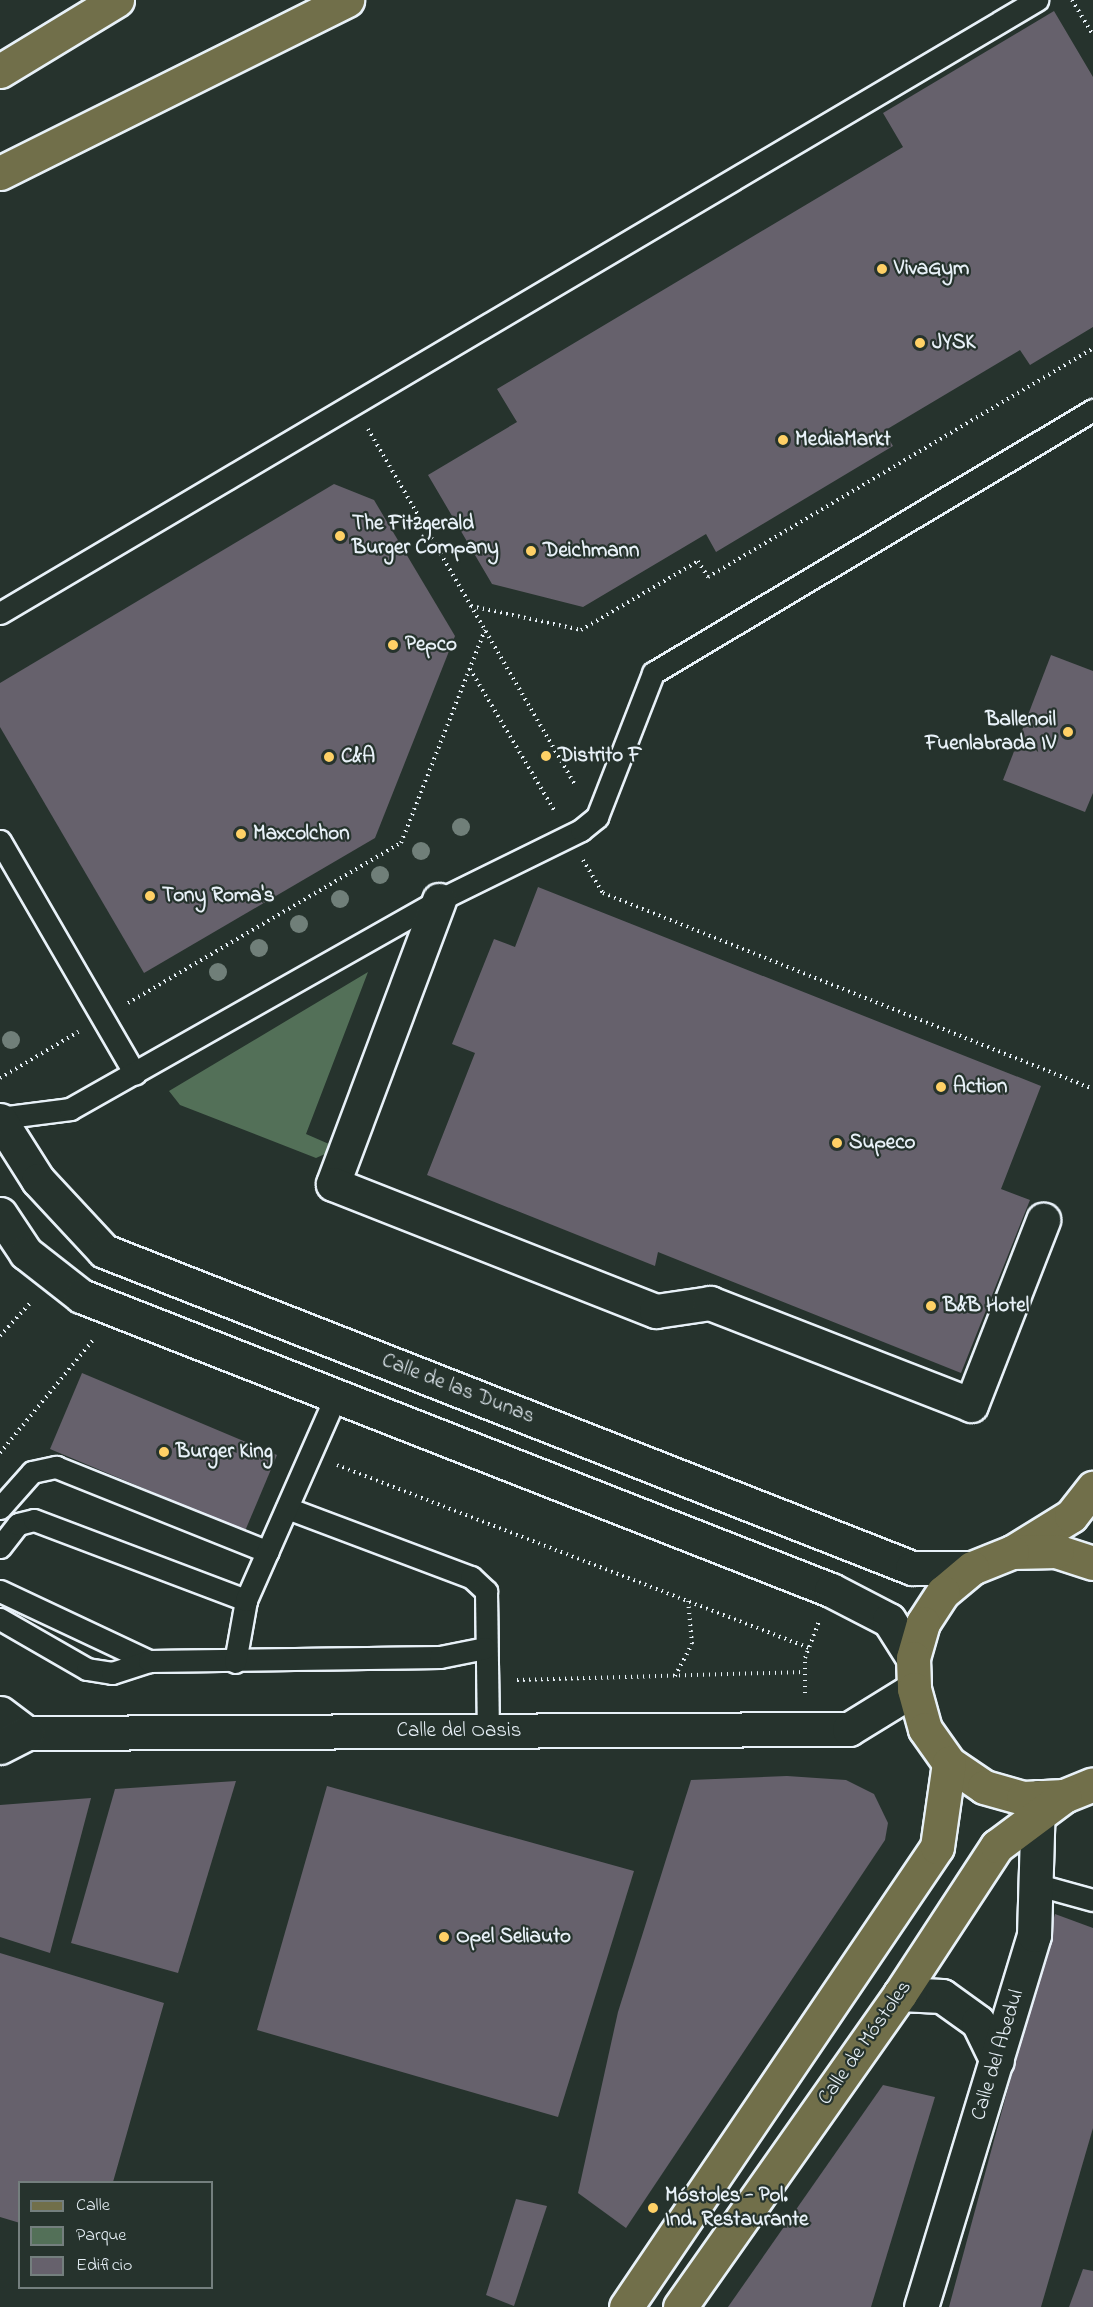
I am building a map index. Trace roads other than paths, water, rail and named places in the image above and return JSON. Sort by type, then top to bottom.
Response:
[{"type":"main road","points":[[0,71],[117,0]]},
{"type":"main road","points":[[0,173],[347,0]]},
{"type":"main road","points":[[1059,1798],[984,1787],[949,1763],[925,1729],[913,1674],[923,1623],[944,1592],[972,1568],[1012,1552],[1071,1516],[1093,1488]]},
{"type":"main road","points":[[1012,1552],[1057,1551],[1093,1563]]},
{"type":"main road","points":[[626,2307],[937,1847],[949,1763]]},
{"type":"main road","name":"Calle de Móstoles","points":[[681,2307],[900,1994],[997,1846],[1059,1798]]},
{"type":"street","points":[[439,900],[333,1184],[656,1311],[710,1303],[971,1405],[1043,1220]]},
{"type":"street","name":"Calle de las Dunas","points":[[0,1119],[38,1180],[104,1251],[912,1568],[972,1568]]},
{"type":"street","points":[[0,1214],[26,1253],[81,1296],[335,1398],[831,1590],[889,1620],[913,1674]]},
{"type":"street","name":"Calle del Oasis","points":[[0,1713],[14,1740],[488,1731],[849,1729],[913,1674]]},
{"type":"street","name":"Calle del Abedul","points":[[921,2307],[1034,1935],[1038,1885],[1059,1798]]},
{"type":"street","points":[[900,1994],[942,1996],[978,2022],[997,2061]]},
{"type":"lane","points":[[0,614],[1037,0]]},
{"type":"lane","points":[[0,1119],[70,1109],[439,900],[568,835],[595,818],[653,673],[1093,410]]},
{"type":"lane","points":[[0,841],[135,1074]]},
{"type":"lane","points":[[236,1662],[246,1600],[335,1398]]},
{"type":"lane","points":[[0,1508],[32,1472],[56,1467],[268,1552]]},
{"type":"lane","points":[[286,1508],[471,1577],[486,1591],[485,1648],[488,1731]]},
{"type":"lane","points":[[0,1547],[18,1524],[34,1520],[246,1600]]},
{"type":"lane","points":[[0,1591],[149,1661]]},
{"type":"lane","points":[[0,1619],[87,1669],[112,1673],[149,1661],[236,1662],[440,1657],[485,1648]]},
{"type":"lane","points":[[1038,1885],[1093,1900]]},
{"type":"place","name":"VivaGym","points":[[882,269]]},
{"type":"place","name":"JYSK","points":[[920,343]]},
{"type":"place","name":"MediaMarkt","points":[[783,440]]},
{"type":"place","name":"The Fitzgerald Burger Company","points":[[340,536]]},
{"type":"place","name":"Deichmann","points":[[531,551]]},
{"type":"place","name":"Pepco","points":[[393,645]]},
{"type":"place","name":"Ballenoil Fuenlabrada IV","points":[[1068,732]]},
{"type":"place","name":"Distrito F","points":[[546,756]]},
{"type":"place","name":"C&A","points":[[329,757]]},
{"type":"place","name":"Maxcolchon","points":[[241,834]]},
{"type":"place","name":"Tony Roma's","points":[[150,896]]},
{"type":"place","name":"Action","points":[[941,1087]]},
{"type":"place","name":"Supeco","points":[[837,1143]]},
{"type":"place","name":"B&B Hotel","points":[[931,1306]]},
{"type":"place","name":"Burger King","points":[[164,1452]]},
{"type":"place","name":"Opel Seliauto","points":[[444,1937]]},
{"type":"place","name":"Móstoles - Pol. Ind. Restaurante","points":[[653,2208]]}]
